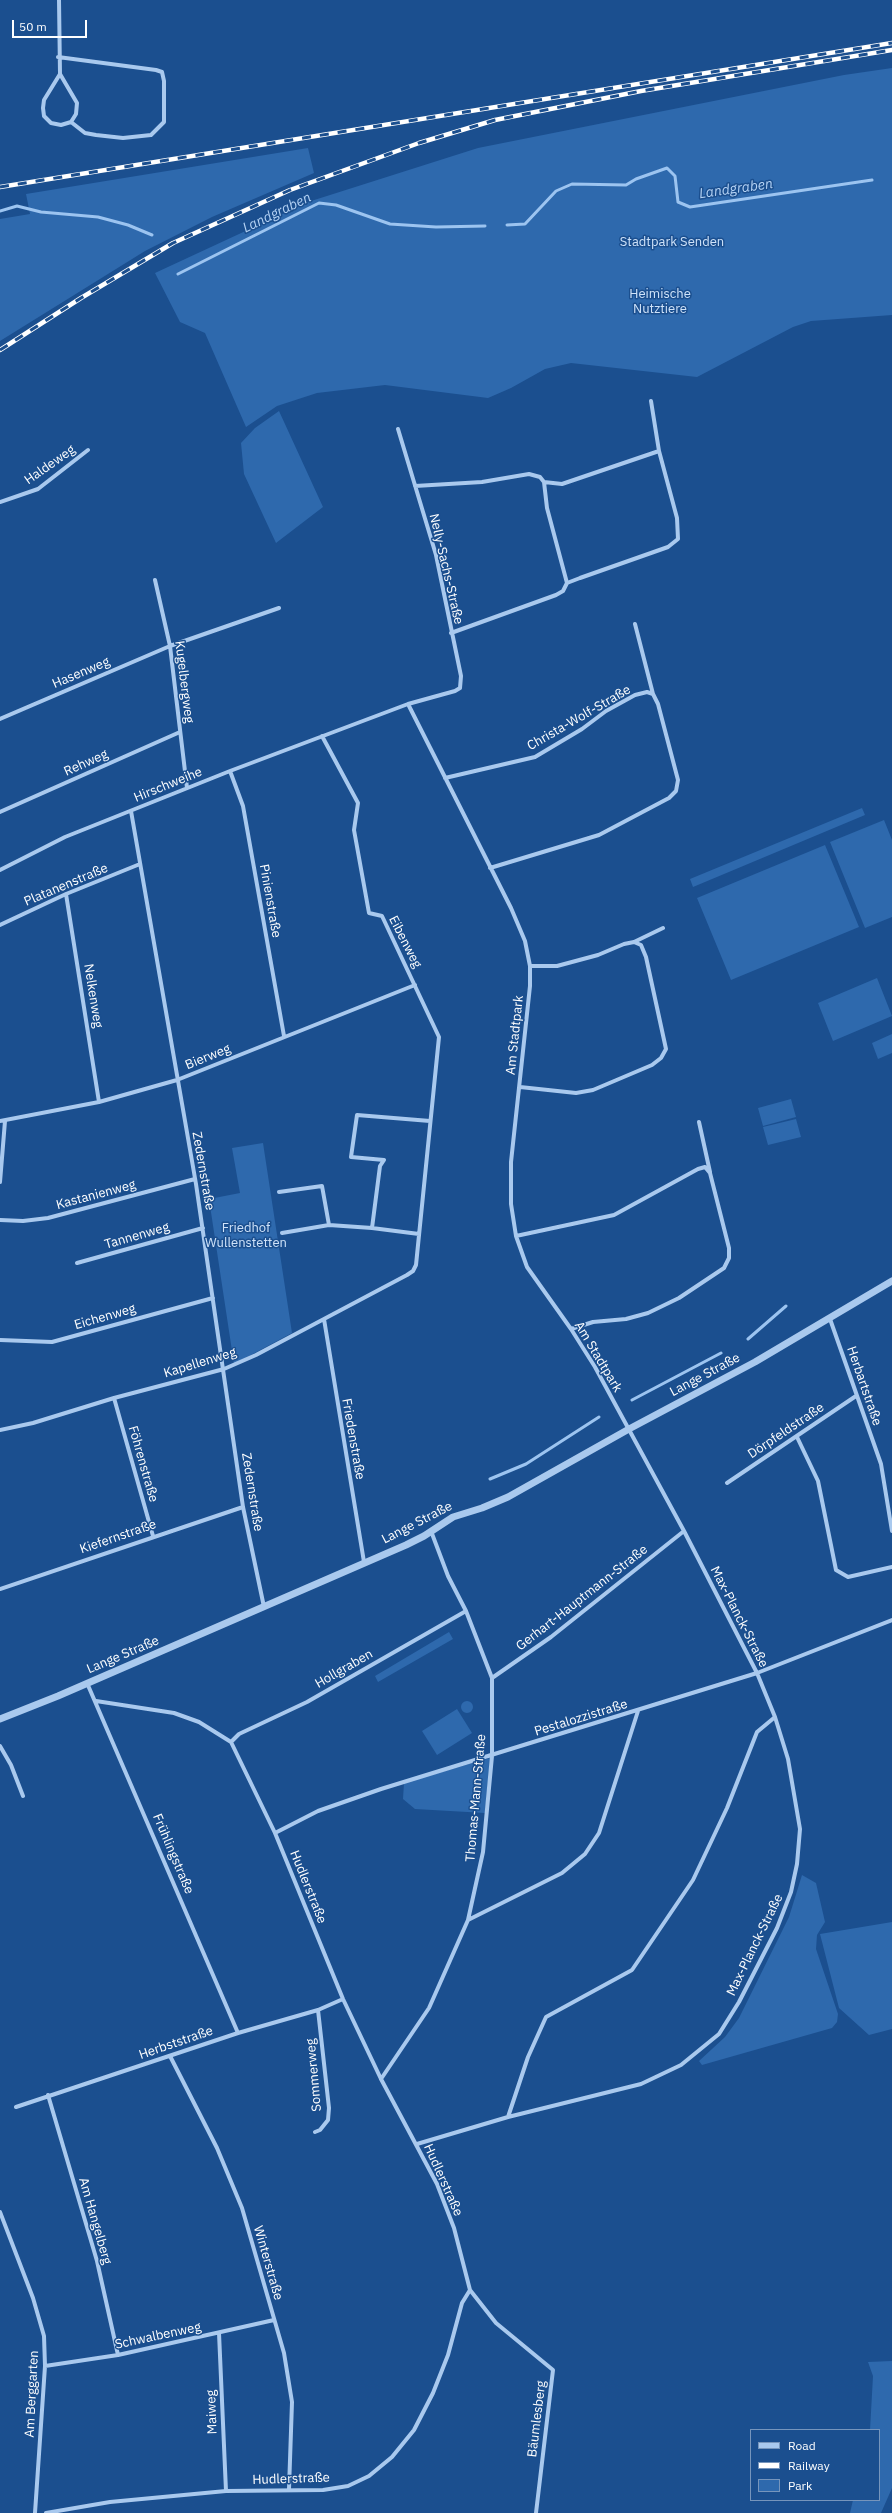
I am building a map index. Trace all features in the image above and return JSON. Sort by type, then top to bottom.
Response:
[{"type":"street","points":[[59,0],[58,57],[60,74],[77,103],[76,114],[71,122]]},
{"type":"street","points":[[58,57],[162,72],[164,81],[164,122],[151,135],[123,138],[96,135],[85,132],[71,122],[56,124],[44,116],[44,100],[60,74]]},
{"type":"street","name":"Nelly-Sachs-Straße","points":[[451,633],[556,595],[563,591],[567,584],[668,547],[678,539],[677,518],[659,451],[650,401]]},
{"type":"street","name":"Nelly-Sachs-Straße","points":[[398,429],[436,555],[461,676],[460,688],[428,700],[408,704]]},
{"type":"street","name":"Haldeweg","points":[[0,502],[38,489],[88,450]]},
{"type":"street","points":[[544,482],[562,484],[659,451]]},
{"type":"street","points":[[415,486],[482,482],[528,474],[540,477],[544,482],[547,508],[567,584]]},
{"type":"street","name":"Kugelbergweg","points":[[155,580],[170,646],[187,788]]},
{"type":"street","name":"Hasenweg","points":[[0,719],[170,646],[279,608]]},
{"type":"street","points":[[490,868],[599,835],[669,798],[676,791],[678,780],[636,624]]},
{"type":"street","name":"Christa-Wolf-Straße","points":[[445,778],[535,757],[582,729],[606,711],[635,695],[647,692],[654,694]]},
{"type":"street","name":"Hirschweihe","points":[[0,870],[65,837],[131,810],[408,704]]},
{"type":"street","name":"Am Stadtpark","points":[[408,704],[511,908],[525,941],[530,966],[528,1014],[511,1162],[510,1204],[516,1236],[527,1267],[571,1329],[629,1429]]},
{"type":"street","name":"Rehweg","points":[[0,812],[180,732]]},
{"type":"street","name":"Eibenweg","points":[[322,736],[358,803],[354,830],[369,913],[382,916],[439,1037],[418,1256],[413,1271]]},
{"type":"street","name":"Pinienstraße","points":[[230,771],[243,806],[284,1036]]},
{"type":"street","name":"Zedernstraße","points":[[131,810],[203,1228],[243,1507],[264,1607]]},
{"type":"street","name":"Platanenstraße","points":[[0,925],[66,894],[140,864]]},
{"type":"street","name":"Nelkenweg","points":[[66,894],[99,1102]]},
{"type":"street","points":[[530,966],[557,966],[575,962],[634,942],[663,928]]},
{"type":"street","points":[[520,1087],[576,1093],[593,1090],[652,1065],[661,1058],[666,1050],[646,957],[641,945],[634,942]]},
{"type":"street","name":"Bierweg","points":[[2,1121],[99,1102],[177,1080],[415,985]]},
{"type":"street","points":[[372,1228],[380,1166],[384,1160],[351,1157],[357,1115],[430,1121]]},
{"type":"street","points":[[0,1182],[2,1121]]},
{"type":"street","points":[[571,1329],[593,1322],[626,1319],[648,1313],[679,1298],[724,1268],[729,1258],[729,1248],[699,1122]]},
{"type":"street","points":[[516,1236],[614,1215],[698,1169],[705,1167],[710,1173]]},
{"type":"street","name":"Kastanienweg","points":[[0,1220],[23,1221],[48,1218],[195,1179]]},
{"type":"street","points":[[280,1192],[322,1186],[329,1225]]},
{"type":"street","points":[[282,1233],[329,1225],[372,1228],[419,1234]]},
{"type":"street","name":"Tannenweg","points":[[76,1263],[203,1228]]},
{"type":"street","name":"Kapellenweg","points":[[0,1430],[33,1424],[114,1398],[224,1369],[324,1319],[413,1271]]},
{"type":"street","name":"Lange Straße","points":[[0,1719],[264,1607],[431,1531],[453,1517],[482,1508],[508,1497],[629,1429],[755,1362],[892,1281]]},
{"type":"street","name":"Eichenweg","points":[[0,1340],[52,1342],[213,1298]]},
{"type":"street","name":"Friedenstraße","points":[[324,1319],[364,1562]]},
{"type":"street","name":"Herbartstraße","points":[[830,1319],[881,1464],[892,1531]]},
{"type":"street","name":"Dörpfeldstraße","points":[[727,1483],[856,1396]]},
{"type":"street","name":"Föhrenstraße","points":[[114,1398],[153,1536]]},
{"type":"street","name":"Max-Planck-Straße","points":[[417,2144],[508,2117],[641,2084],[682,2065],[719,2034],[739,2002],[776,1928],[791,1892],[797,1864],[800,1828],[788,1759],[774,1717],[757,1673],[684,1531],[629,1429]]},
{"type":"street","points":[[797,1437],[818,1481],[836,1570],[848,1577],[892,1567]]},
{"type":"street","name":"Kiefernstraße","points":[[0,1588],[243,1507]]},
{"type":"street","name":"Thomas-Mann-Straße","points":[[381,2079],[429,2008],[468,1920],[483,1852],[492,1756],[492,1678],[466,1611],[448,1576],[431,1531]]},
{"type":"street","name":"Gerhart-Hauptmann-Straße","points":[[492,1678],[552,1637],[684,1531]]},
{"type":"street","name":"Hollgraben","points":[[231,1742],[239,1734],[307,1702],[466,1611]]},
{"type":"street","name":"Pestalozzistraße","points":[[275,1833],[318,1812],[352,1799],[757,1673],[892,1620]]},
{"type":"street","name":"Frühlingstraße","points":[[87,1683],[238,2032]]},
{"type":"street","points":[[96,1701],[174,1713],[199,1722],[231,1742]]},
{"type":"street","points":[[468,1920],[562,1873],[585,1854],[599,1833],[638,1711]]},
{"type":"street","points":[[508,2117],[528,2057],[546,2017],[632,1970],[693,1880],[727,1808],[756,1732],[774,1717]]},
{"type":"street","name":"Hudlerstraße","points":[[46,2513],[110,2502],[226,2491],[289,2489],[323,2490],[348,2486],[369,2476],[392,2458],[414,2430],[433,2393],[448,2355],[462,2303],[470,2290],[454,2228],[437,2184],[381,2079],[343,1999],[275,1833],[231,1742]]},
{"type":"street","points":[[0,1746],[11,1765],[23,1796]]},
{"type":"street","name":"Herbststraße","points":[[16,2107],[238,2032],[318,2010],[343,1999]]},
{"type":"street","name":"Sommerweg","points":[[315,2132],[320,2130],[328,2120],[329,2108],[318,2010]]},
{"type":"street","name":"Winterstraße","points":[[170,2056],[217,2148],[242,2208],[284,2353],[292,2402],[289,2489]]},
{"type":"street","name":"Am Hangelberg","points":[[48,2095],[97,2261],[118,2355]]},
{"type":"street","name":"Am Berggarten","points":[[0,2212],[35,2306],[44,2336],[45,2366],[35,2513]]},
{"type":"street","name":"Bäumlesberg","points":[[470,2290],[496,2323],[553,2370],[536,2513]]},
{"type":"street","name":"Schwalbenweg","points":[[45,2366],[118,2355],[274,2320]]},
{"type":"street","name":"Maiweg","points":[[219,2333],[226,2491]]},
{"type":"green space","name":"Stadtpark Senden","points":[[892,68],[892,315],[811,321],[793,327],[697,377],[571,363],[545,369],[511,388],[488,398],[385,385],[317,393],[277,406],[246,427],[205,333],[180,322],[155,273],[308,202],[478,148],[844,75]]},
{"type":"green space","points":[[308,148],[314,173],[212,217],[145,251],[0,341],[0,219],[30,214],[26,194]]},
{"type":"green space","points":[[279,411],[323,507],[276,543],[244,474],[241,443],[255,428]]},
{"type":"green space","points":[[862,808],[865,815],[693,887],[690,879]]},
{"type":"green space","points":[[884,820],[892,840],[892,917],[865,928],[830,842]]},
{"type":"green space","points":[[825,845],[859,927],[731,980],[697,898]]},
{"type":"green space","points":[[877,978],[892,1016],[833,1041],[818,1003]]},
{"type":"green space","points":[[892,1034],[892,1053],[878,1059],[872,1043]]},
{"type":"green space","points":[[791,1099],[796,1117],[763,1126],[758,1108]]},
{"type":"green space","points":[[796,1119],[801,1137],[768,1145],[763,1127]]},
{"type":"green space","name":"Friedhof Wullenstetten","points":[[263,1143],[292,1333],[234,1364],[209,1199],[240,1193],[232,1148]]},
{"type":"green space","points":[[449,1632],[453,1639],[378,1682],[375,1676]]},
{"type":"green space","points":[[465,1701],[469,1701],[473,1707],[469,1713],[465,1713],[461,1709],[461,1705]]},
{"type":"green space","points":[[457,1709],[472,1733],[437,1755],[422,1731]]},
{"type":"green space","points":[[490,1758],[485,1813],[415,1809],[403,1799],[404,1783]]},
{"type":"green space","points":[[802,1875],[816,1883],[825,1922],[817,1935],[816,1949],[838,2014],[837,2022],[832,2028],[702,2065],[699,2061],[725,2037],[739,2018],[789,1917]]},
{"type":"green space","points":[[892,1922],[892,2029],[869,2035],[839,2008],[820,1934]]},
{"type":"green space","points":[[892,2361],[892,2488],[881,2513],[850,2513],[853,2501],[880,2501],[880,2429],[870,2429],[873,2376],[868,2362]]},
{"type":"waterway","name":"Landgraben","points":[[507,225],[525,224],[556,191],[572,184],[626,185],[636,179],[667,168],[675,176],[678,202],[690,207],[872,180]]},
{"type":"waterway","name":"Landgraben","points":[[178,274],[319,203],[336,205],[390,224],[436,227],[485,226]]},
{"type":"waterway","name":"Landgraben","points":[[0,211],[17,206],[41,212],[98,217],[128,225],[152,235]]},
{"type":"waterway","points":[[748,1339],[786,1306]]},
{"type":"waterway","points":[[632,1400],[721,1353]]},
{"type":"waterway","points":[[490,1479],[526,1464],[599,1417]]},
{"type":"railway","points":[[0,187],[892,43]]},
{"type":"railway","points":[[0,350],[81,298],[173,243],[290,190],[419,143],[495,120],[641,91],[892,50]]},
{"type":"park label","name":"Heimische Nutztiere","points":[[660,302]]}]
